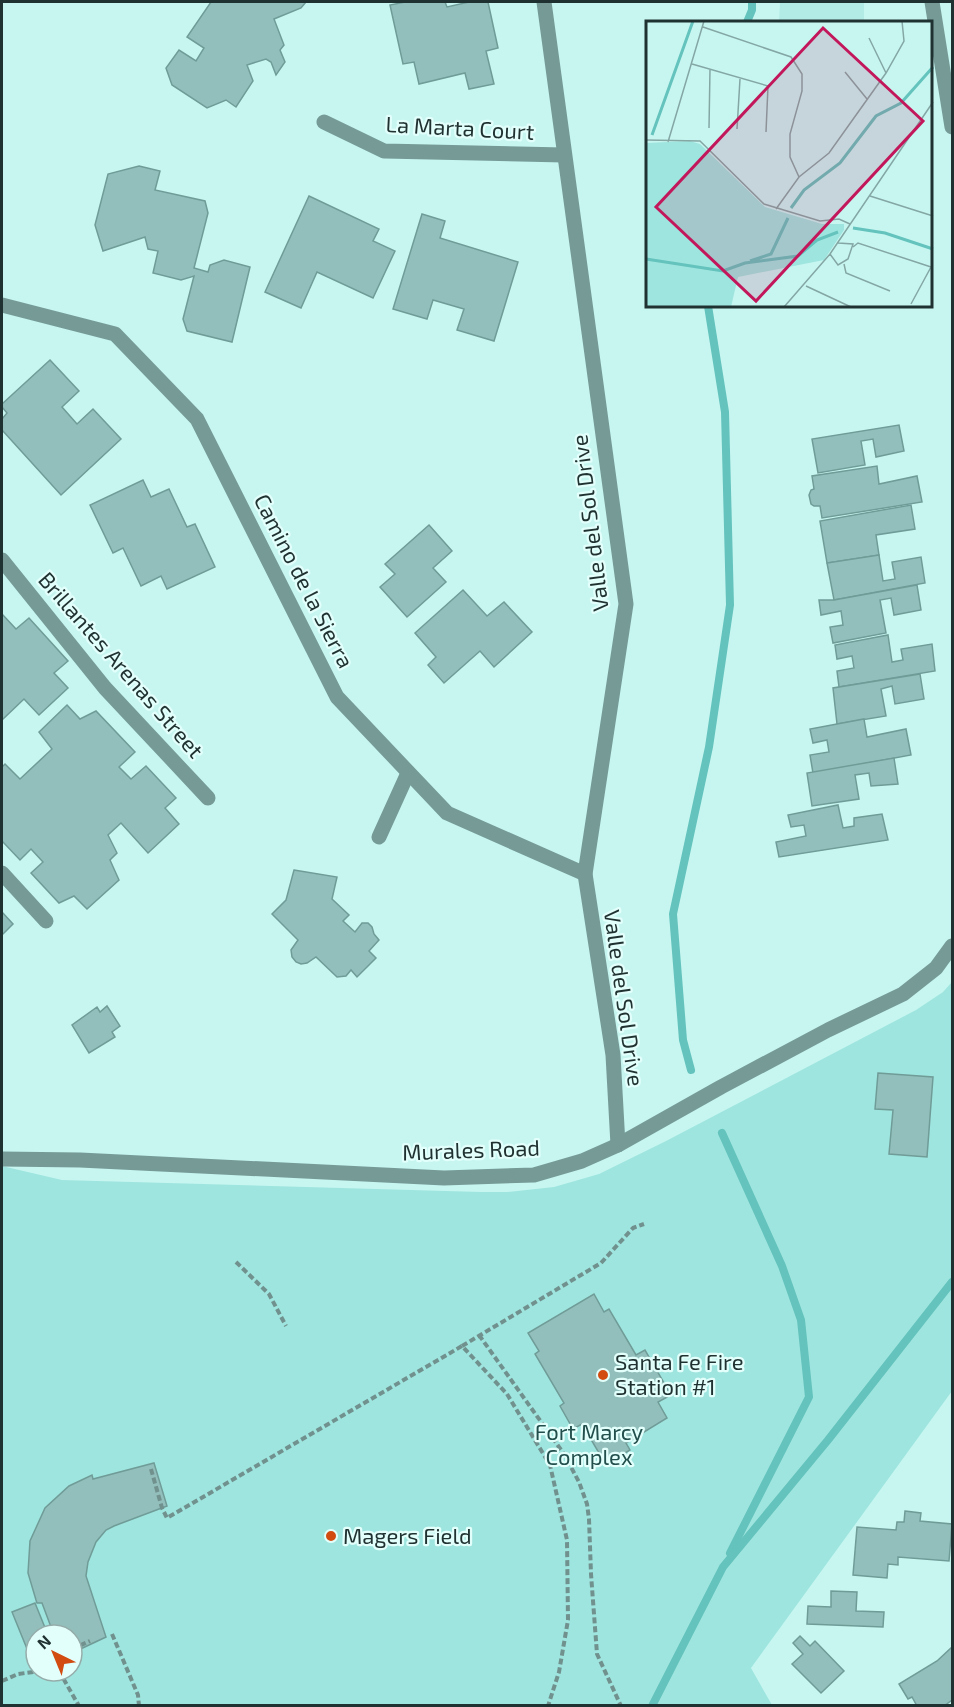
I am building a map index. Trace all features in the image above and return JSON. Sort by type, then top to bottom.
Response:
[{"type":"street","name":"Valle del Sol Drive","points":[[544,2],[626,604],[585,874],[613,1055],[618,1145]]},
{"type":"street","points":[[932,2],[952,128]]},
{"type":"street","name":"La Marta Court","points":[[324,122],[384,151],[564,155]]},
{"type":"street","name":"Camino de la Sierra","points":[[2,305],[115,334],[197,419],[337,697],[447,813],[585,874]]},
{"type":"street","name":"Brillantes Arenas Street","points":[[2,560],[105,688],[208,798]]},
{"type":"street","points":[[379,837],[408,772]]},
{"type":"street","points":[[2,873],[46,921]]},
{"type":"street","name":"Murales Road","points":[[2,1160],[80,1160],[444,1178],[534,1174],[582,1161],[618,1145],[828,1030],[903,994],[936,968],[952,946]]},
{"type":"path","points":[[151,1469],[167,1518],[601,1263],[633,1228],[644,1224]]},
{"type":"path","points":[[236,1262],[269,1294],[286,1326]]},
{"type":"path","points":[[480,1335],[564,1454],[579,1482],[587,1504],[597,1654],[621,1706]]},
{"type":"path","points":[[462,1346],[507,1395],[550,1465],[567,1540],[568,1620],[559,1672],[548,1706]]},
{"type":"path","points":[[112,1634],[138,1695],[139,1706]]},
{"type":"path","points":[[84,1644],[90,1641]]},
{"type":"path","points":[[2,1681],[24,1673]]},
{"type":"path","points":[[66,1683],[79,1706]]},
{"type":"shaded area","points":[[780,2],[864,2],[864,21],[779,21]]},
{"type":"green space","name":"Fort Marcy Complex","points":[[952,982],[952,1391],[751,1668],[772,1705],[2,1706],[2,1166],[62,1180],[481,1192],[554,1187],[599,1174],[916,1010],[943,992]]},
{"type":"building","points":[[211,2],[306,2],[301,8],[274,19],[284,45],[280,50],[285,62],[276,75],[271,62],[266,59],[247,65],[253,81],[236,107],[226,100],[207,108],[172,85],[166,68],[179,50],[196,61],[204,48],[187,37]]},
{"type":"building","points":[[405,2],[445,2],[447,7],[469,2],[488,2],[498,48],[486,51],[494,84],[469,89],[465,73],[419,84],[414,62],[403,64],[390,5]]},
{"type":"building","points":[[139,166],[160,171],[155,190],[205,201],[208,213],[194,268],[208,272],[210,265],[224,260],[250,267],[232,342],[187,331],[183,319],[194,276],[181,280],[153,273],[158,251],[148,249],[145,237],[103,251],[95,225],[108,174]]},
{"type":"building","points":[[309,196],[379,229],[373,241],[395,251],[373,298],[317,272],[301,308],[265,292]]},
{"type":"building","points":[[422,214],[445,221],[440,238],[518,262],[494,341],[457,330],[464,309],[433,300],[427,319],[393,309]]},
{"type":"building","points":[[50,360],[79,391],[62,407],[77,424],[93,409],[121,439],[61,495],[2,430],[2,419],[7,413],[2,404]]},
{"type":"building","points":[[899,425],[904,451],[876,457],[873,439],[861,441],[865,465],[818,473],[812,439]]},
{"type":"building","points":[[877,466],[879,484],[917,476],[922,502],[822,518],[820,506],[811,504],[809,495],[814,489],[812,476]]},
{"type":"building","points":[[143,480],[151,497],[169,489],[187,527],[195,524],[215,567],[167,589],[161,576],[141,586],[123,548],[113,553],[90,505]]},
{"type":"building","points":[[911,505],[915,529],[876,535],[879,555],[827,563],[820,521]]},
{"type":"building","points":[[429,525],[452,551],[433,568],[446,582],[407,617],[380,587],[395,574],[385,564]]},
{"type":"building","points":[[879,555],[883,581],[895,579],[892,562],[921,557],[925,583],[834,600],[827,563]]},
{"type":"building","points":[[917,585],[921,610],[894,615],[891,598],[880,600],[886,633],[833,643],[830,627],[843,625],[841,611],[821,615],[819,600],[834,600]]},
{"type":"building","points":[[463,590],[487,616],[504,602],[532,632],[494,667],[480,651],[444,683],[428,665],[436,657],[415,633]]},
{"type":"building","points":[[2,614],[16,629],[29,618],[68,661],[54,673],[68,688],[39,715],[24,699],[2,720]]},
{"type":"building","points":[[888,635],[892,662],[903,660],[901,649],[932,644],[935,671],[839,687],[837,671],[854,668],[852,656],[837,659],[835,645]]},
{"type":"building","points":[[920,674],[924,699],[895,704],[892,686],[881,689],[886,716],[837,724],[833,688]]},
{"type":"building","points":[[67,705],[80,719],[96,711],[135,752],[119,767],[131,779],[146,766],[176,798],[165,808],[179,824],[148,853],[121,823],[108,835],[117,853],[110,860],[119,880],[87,909],[74,896],[59,903],[31,873],[43,862],[31,849],[20,860],[2,841],[2,767],[5,764],[20,779],[52,749],[39,732]]},
{"type":"building","points":[[864,719],[867,737],[906,729],[911,755],[813,773],[810,755],[829,752],[827,740],[813,743],[810,729]]},
{"type":"building","points":[[894,758],[898,784],[871,786],[869,773],[855,775],[859,799],[812,806],[807,773]]},
{"type":"building","points":[[838,805],[843,828],[854,826],[854,818],[882,814],[888,840],[779,857],[776,842],[806,836],[804,825],[791,827],[788,815]]},
{"type":"building","points":[[294,870],[337,877],[332,899],[349,915],[343,921],[355,932],[362,923],[368,923],[372,927],[379,940],[369,951],[376,958],[357,977],[351,970],[346,976],[337,977],[316,957],[301,964],[292,957],[291,950],[298,940],[272,914],[286,900]]},
{"type":"building","points":[[2,912],[13,924],[2,935]]},
{"type":"building","points":[[107,1006],[120,1026],[112,1032],[115,1037],[89,1053],[72,1025],[97,1007],[100,1012]]},
{"type":"building","points":[[878,1073],[933,1077],[927,1157],[889,1154],[893,1110],[875,1109]]},
{"type":"building","name":"Santa Fe Fire Station #1","points":[[594,1294],[604,1312],[609,1309],[636,1355],[645,1350],[671,1395],[658,1402],[667,1418],[626,1443],[630,1450],[606,1465],[582,1424],[573,1429],[560,1406],[564,1403],[535,1354],[539,1351],[528,1333]]},
{"type":"building","points":[[154,1463],[167,1506],[106,1530],[96,1542],[88,1562],[86,1576],[106,1637],[84,1647],[84,1623],[50,1623],[42,1603],[37,1603],[28,1573],[30,1541],[45,1508],[69,1486],[92,1475],[93,1479]]},
{"type":"building","points":[[905,1511],[921,1513],[920,1521],[952,1524],[949,1561],[898,1557],[898,1565],[888,1564],[887,1578],[853,1575],[857,1527],[896,1530],[897,1522],[904,1522]]},
{"type":"building","points":[[831,1591],[857,1592],[856,1611],[884,1612],[883,1627],[807,1624],[808,1606],[831,1607]]},
{"type":"building","points":[[35,1603],[43,1623],[24,1623],[24,1641],[12,1612]]},
{"type":"building","points":[[800,1636],[810,1646],[815,1641],[844,1671],[821,1693],[792,1664],[803,1654],[793,1643]]},
{"type":"building","points":[[952,1647],[952,1700],[944,1706],[917,1706],[912,1697],[908,1699],[899,1684],[937,1661]]},
{"type":"waterway","points":[[747,21],[752,10],[752,2]]},
{"type":"waterway","points":[[691,1070],[683,1040],[673,914],[709,747],[730,605],[725,412],[708,308]]},
{"type":"waterway","points":[[722,1133],[782,1266],[801,1320],[809,1397],[730,1553]]},
{"type":"waterway","points":[[652,1706],[723,1567],[828,1440],[952,1282]]},
{"type":"place","name":"Santa Fe Fire Station #1","points":[[603,1375]]},
{"type":"place","name":"Magers Field","points":[[331,1536]]}]
